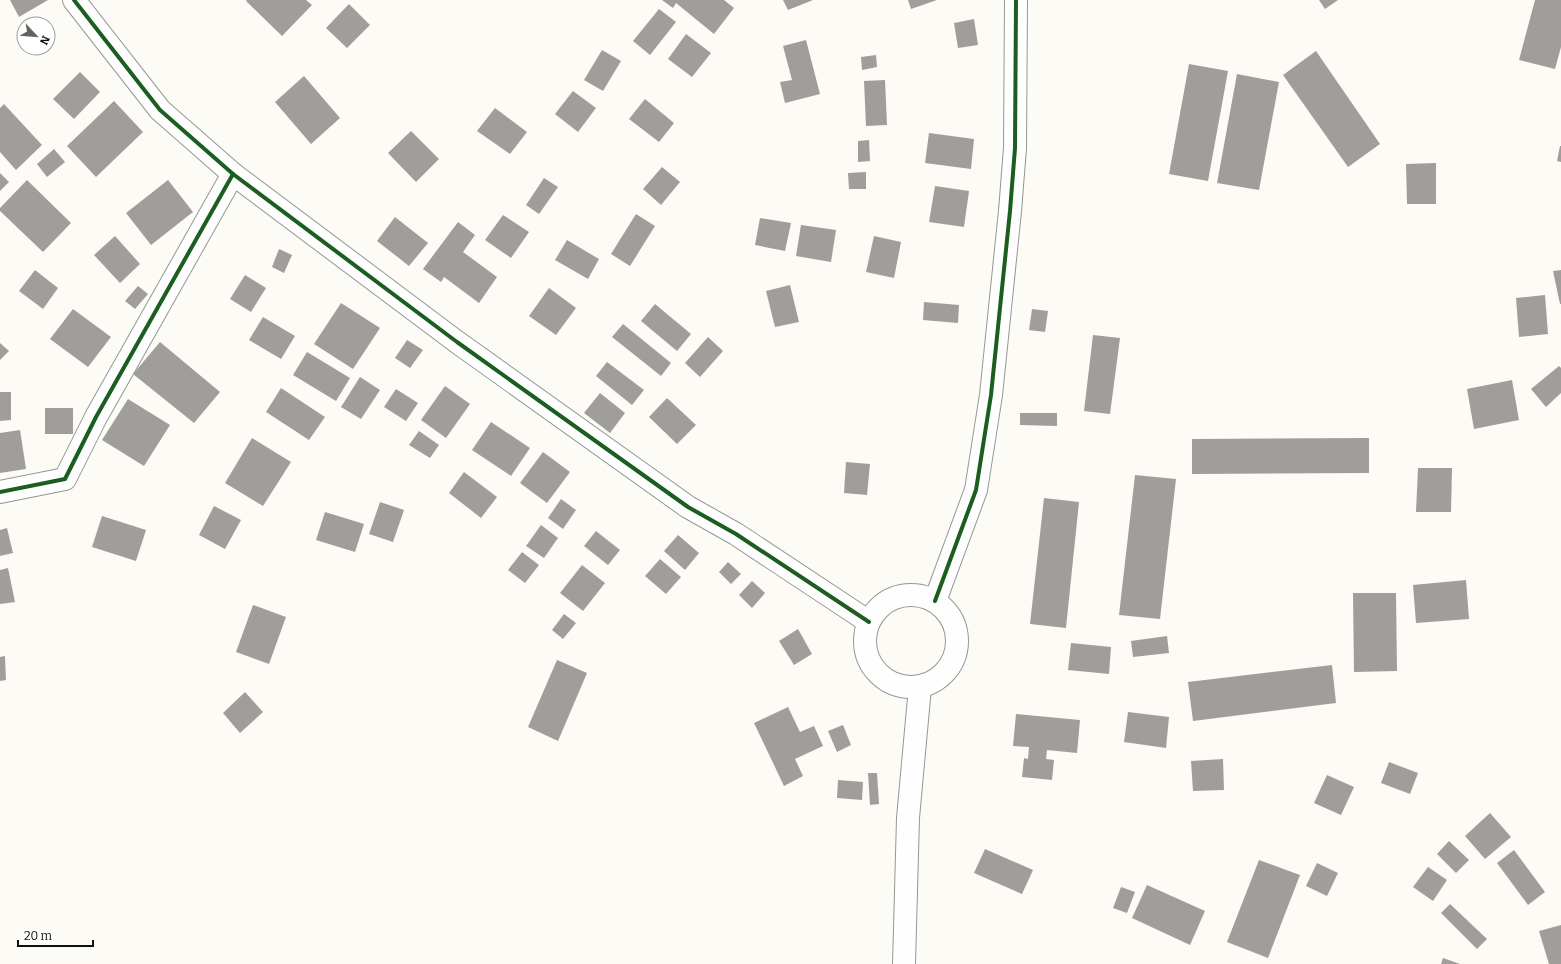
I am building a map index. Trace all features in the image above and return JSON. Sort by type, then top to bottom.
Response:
[{"type":"street","points":[[74,0],[160,110],[233,174],[457,342],[688,507],[736,534],[869,622]]},
{"type":"street","points":[[934,600],[976,490],[991,395],[1010,218],[1015,148],[1016,0]]},
{"type":"street","points":[[0,492],[65,479],[96,417],[233,174]]},
{"type":"street","points":[[910,594],[923,596],[934,600],[946,609],[954,621],[958,634],[958,649],[953,662],[945,674],[934,683],[920,687],[908,688],[895,685],[884,679],[868,660],[865,647],[865,634],[869,622],[876,611],[885,602],[897,596],[910,594]]},
{"type":"street","points":[[904,964],[908,818],[920,687]]},
{"type":"building","points":[[10,0],[48,0],[21,16],[18,16]]},
{"type":"building","points":[[306,0],[312,5],[282,36],[246,1]]},
{"type":"building","points":[[662,0],[724,0],[734,8],[714,34],[676,3],[673,8]]},
{"type":"building","points":[[783,0],[813,0],[788,10]]},
{"type":"building","points":[[908,0],[937,0],[911,9]]},
{"type":"building","points":[[1319,0],[1338,0],[1325,9]]},
{"type":"building","points":[[1535,0],[1561,0],[1561,47],[1555,69],[1519,60]]},
{"type":"building","points":[[349,4],[370,25],[347,48],[326,28]]},
{"type":"building","points":[[659,9],[676,22],[650,55],[633,41]]},
{"type":"building","points":[[974,19],[978,45],[958,48],[954,23]]},
{"type":"building","points":[[686,34],[711,53],[692,77],[668,59]]},
{"type":"building","points":[[806,40],[820,94],[785,103],[780,82],[792,80],[783,46]]},
{"type":"building","points":[[602,50],[621,61],[603,91],[584,80]]},
{"type":"building","points":[[1316,51],[1380,144],[1348,167],[1283,75]]},
{"type":"building","points":[[876,55],[877,67],[862,70],[861,57]]},
{"type":"building","points":[[1189,64],[1228,71],[1208,181],[1169,174]]},
{"type":"building","points":[[80,72],[100,92],[74,119],[53,99]]},
{"type":"building","points":[[1237,74],[1279,82],[1259,190],[1217,183]]},
{"type":"building","points":[[304,76],[340,118],[311,144],[275,102]]},
{"type":"building","points":[[885,80],[887,125],[866,126],[864,81]]},
{"type":"building","points":[[573,91],[596,108],[578,132],[555,114]]},
{"type":"building","points":[[645,99],[674,123],[659,142],[629,119]]},
{"type":"building","points":[[114,101],[143,132],[96,177],[67,146]]},
{"type":"building","points":[[4,104],[42,145],[16,170],[0,152],[0,108]]},
{"type":"building","points":[[495,108],[527,132],[510,154],[477,131]]},
{"type":"building","points":[[411,131],[439,159],[416,182],[388,153]]},
{"type":"building","points":[[929,133],[974,139],[971,169],[925,163]]},
{"type":"building","points":[[869,140],[870,161],[858,162],[858,141]]},
{"type":"building","points":[[1561,146],[1561,162],[1557,161]]},
{"type":"building","points":[[54,149],[65,162],[47,177],[37,164]]},
{"type":"building","points":[[1436,163],[1436,204],[1407,204],[1406,164]]},
{"type":"building","points":[[662,167],[680,182],[661,205],[643,189]]},
{"type":"building","points":[[866,172],[866,189],[849,189],[848,173]]},
{"type":"building","points":[[0,173],[9,182],[0,191]]},
{"type":"building","points":[[544,178],[558,187],[539,214],[526,205]]},
{"type":"building","points":[[27,180],[71,223],[43,252],[0,211],[0,208]]},
{"type":"building","points":[[168,180],[193,212],[151,245],[126,213]]},
{"type":"building","points":[[935,186],[969,191],[964,227],[929,222]]},
{"type":"building","points":[[636,214],[655,226],[630,266],[611,254]]},
{"type":"building","points":[[503,215],[529,232],[511,258],[485,240]]},
{"type":"building","points":[[395,217],[428,243],[409,266],[377,241]]},
{"type":"building","points":[[760,218],[791,223],[785,251],[755,245]]},
{"type":"building","points":[[458,222],[475,235],[463,252],[497,277],[479,303],[444,277],[441,282],[423,269]]},
{"type":"building","points":[[801,225],[836,230],[831,262],[796,256]]},
{"type":"building","points":[[115,236],[140,264],[120,283],[94,255]]},
{"type":"building","points":[[874,236],[901,242],[894,278],[866,272]]},
{"type":"building","points":[[567,240],[599,259],[588,279],[555,260]]},
{"type":"building","points":[[279,249],[292,255],[284,273],[272,267]]},
{"type":"building","points":[[35,270],[58,288],[43,309],[19,291]]},
{"type":"building","points":[[1561,270],[1561,304],[1560,304],[1553,271]]},
{"type":"building","points":[[245,275],[266,288],[251,312],[230,299]]},
{"type":"building","points":[[790,285],[799,322],[775,327],[766,291]]},
{"type":"building","points":[[138,286],[148,294],[135,309],[125,301]]},
{"type":"building","points":[[549,288],[576,308],[556,335],[529,316]]},
{"type":"building","points":[[1545,295],[1548,334],[1519,337],[1516,298]]},
{"type":"building","points":[[924,302],[959,305],[958,323],[923,320]]},
{"type":"building","points":[[341,303],[380,328],[353,369],[314,344]]},
{"type":"building","points":[[655,304],[691,334],[677,351],[641,321]]},
{"type":"building","points":[[73,309],[111,337],[88,367],[50,339]]},
{"type":"building","points":[[1032,309],[1048,311],[1045,332],[1029,330]]},
{"type":"building","points":[[263,317],[295,336],[281,359],[249,340]]},
{"type":"building","points":[[623,324],[671,363],[661,376],[612,337]]},
{"type":"building","points":[[1093,335],[1120,338],[1110,414],[1084,411]]},
{"type":"building","points":[[708,337],[723,351],[700,377],[685,363]]},
{"type":"building","points":[[407,340],[423,350],[410,368],[395,358]]},
{"type":"building","points":[[160,342],[220,392],[194,423],[133,374]]},
{"type":"building","points":[[0,343],[9,351],[0,360]]},
{"type":"building","points":[[307,352],[350,378],[336,401],[293,375]]},
{"type":"building","points":[[607,362],[644,390],[632,405],[596,376]]},
{"type":"building","points":[[1559,366],[1561,368],[1561,393],[1546,407],[1531,389]]},
{"type":"building","points":[[360,377],[380,390],[361,419],[341,407]]},
{"type":"building","points":[[1512,380],[1519,420],[1474,429],[1467,389]]},
{"type":"building","points":[[445,386],[470,404],[446,438],[421,420]]},
{"type":"building","points":[[281,388],[325,417],[309,440],[266,412]]},
{"type":"building","points":[[396,389],[418,403],[406,421],[384,407]]},
{"type":"building","points":[[0,392],[11,392],[11,420],[0,421]]},
{"type":"building","points":[[600,393],[625,413],[610,433],[584,413]]},
{"type":"building","points":[[667,398],[696,425],[677,444],[649,417]]},
{"type":"building","points":[[128,399],[170,425],[144,466],[102,440]]},
{"type":"building","points":[[45,408],[73,408],[73,434],[45,434]]},
{"type":"building","points":[[1020,413],[1057,413],[1057,426],[1020,425]]},
{"type":"building","points":[[491,422],[530,448],[511,476],[472,450]]},
{"type":"building","points":[[20,430],[26,469],[0,473],[0,433]]},
{"type":"building","points":[[419,431],[439,445],[430,458],[409,445]]},
{"type":"building","points":[[252,438],[291,462],[263,506],[225,483]]},
{"type":"building","points":[[1369,438],[1369,473],[1192,474],[1192,439]]},
{"type":"building","points":[[543,452],[570,472],[547,503],[520,483]]},
{"type":"building","points":[[846,462],[870,464],[867,495],[844,493]]},
{"type":"building","points":[[1418,468],[1452,468],[1451,512],[1416,512]]},
{"type":"building","points":[[464,472],[497,497],[481,518],[449,493]]},
{"type":"building","points":[[1135,475],[1176,479],[1160,619],[1119,615]]},
{"type":"building","points":[[1044,498],[1079,502],[1066,628],[1030,624]]},
{"type":"building","points":[[561,499],[576,510],[563,529],[548,518]]},
{"type":"building","points":[[380,502],[404,510],[393,542],[369,534]]},
{"type":"building","points":[[214,506],[241,520],[225,549],[199,535]]},
{"type":"building","points":[[325,512],[364,524],[355,552],[316,540]]},
{"type":"building","points":[[102,516],[146,530],[136,561],[92,547]]},
{"type":"building","points":[[541,525],[558,538],[544,558],[526,546]]},
{"type":"building","points":[[7,528],[13,553],[0,556],[0,530]]},
{"type":"building","points":[[596,531],[620,550],[608,565],[584,546]]},
{"type":"building","points":[[678,535],[699,553],[685,570],[664,551]]},
{"type":"building","points":[[522,552],[539,565],[525,583],[508,570]]},
{"type":"building","points":[[660,559],[681,577],[666,594],[645,576]]},
{"type":"building","points":[[728,562],[741,574],[731,584],[719,572]]},
{"type":"building","points":[[582,565],[605,583],[583,611],[560,593]]},
{"type":"building","points":[[8,568],[15,602],[0,604],[0,570]]},
{"type":"building","points":[[1466,580],[1469,619],[1416,623],[1413,585]]},
{"type":"building","points":[[752,581],[765,593],[752,608],[739,595]]},
{"type":"building","points":[[1353,593],[1396,593],[1397,671],[1354,672]]},
{"type":"building","points":[[253,605],[286,617],[269,664],[236,652]]},
{"type":"building","points":[[564,614],[576,623],[563,639],[552,630]]},
{"type":"building","points":[[798,629],[812,654],[794,665],[779,641]]},
{"type":"building","points":[[1167,636],[1169,653],[1133,657],[1131,641]]},
{"type":"building","points":[[1071,643],[1111,647],[1109,674],[1068,670]]},
{"type":"building","points":[[5,656],[6,680],[0,681],[0,657]]},
{"type":"building","points":[[557,660],[587,673],[558,741],[528,727]]},
{"type":"building","points":[[1332,665],[1336,703],[1193,721],[1188,682]]},
{"type":"building","points":[[245,692],[263,712],[240,733],[223,713]]},
{"type":"building","points":[[788,707],[800,732],[814,726],[823,746],[795,759],[803,776],[784,786],[754,723]]},
{"type":"building","points":[[1128,712],[1169,717],[1166,748],[1124,742]]},
{"type":"building","points":[[1016,714],[1080,720],[1077,753],[1047,750],[1046,759],[1054,760],[1052,780],[1022,777],[1024,758],[1028,759],[1029,747],[1013,746]]},
{"type":"building","points":[[843,725],[851,745],[837,752],[828,731]]},
{"type":"building","points":[[1223,759],[1224,790],[1193,791],[1191,761]]},
{"type":"building","points":[[1389,762],[1418,773],[1410,794],[1381,783]]},
{"type":"building","points":[[868,773],[877,773],[879,804],[870,805]]},
{"type":"building","points":[[1327,775],[1354,787],[1341,815],[1314,803]]},
{"type":"building","points":[[838,780],[863,782],[862,800],[837,798]]},
{"type":"building","points":[[1490,813],[1511,837],[1485,859],[1465,836]]},
{"type":"building","points":[[1449,841],[1469,860],[1456,873],[1437,854]]},
{"type":"building","points":[[985,849],[1033,870],[1022,894],[974,873]]},
{"type":"building","points":[[1514,850],[1545,892],[1528,905],[1497,863]]},
{"type":"building","points":[[1259,860],[1300,875],[1268,958],[1227,942]]},
{"type":"building","points":[[1317,863],[1338,873],[1327,896],[1306,886]]},
{"type":"building","points":[[1428,867],[1447,880],[1433,901],[1413,887]]},
{"type":"building","points":[[1147,885],[1205,911],[1190,945],[1132,918]]},
{"type":"building","points":[[1121,887],[1135,892],[1127,913],[1113,908]]},
{"type":"building","points":[[1450,904],[1487,939],[1477,949],[1441,913]]},
{"type":"building","points":[[1561,925],[1561,964],[1549,964],[1539,931]]},
{"type":"building","points":[[1443,958],[1460,964],[1441,964]]},
{"type":"cycle path","points":[[74,0],[160,110],[233,174],[457,342],[688,507],[736,534],[869,622]]},
{"type":"cycle path","points":[[935,601],[976,490],[991,395],[1015,148],[1016,0]]},
{"type":"cycle path","points":[[0,492],[65,479],[96,417],[233,174]]}]
